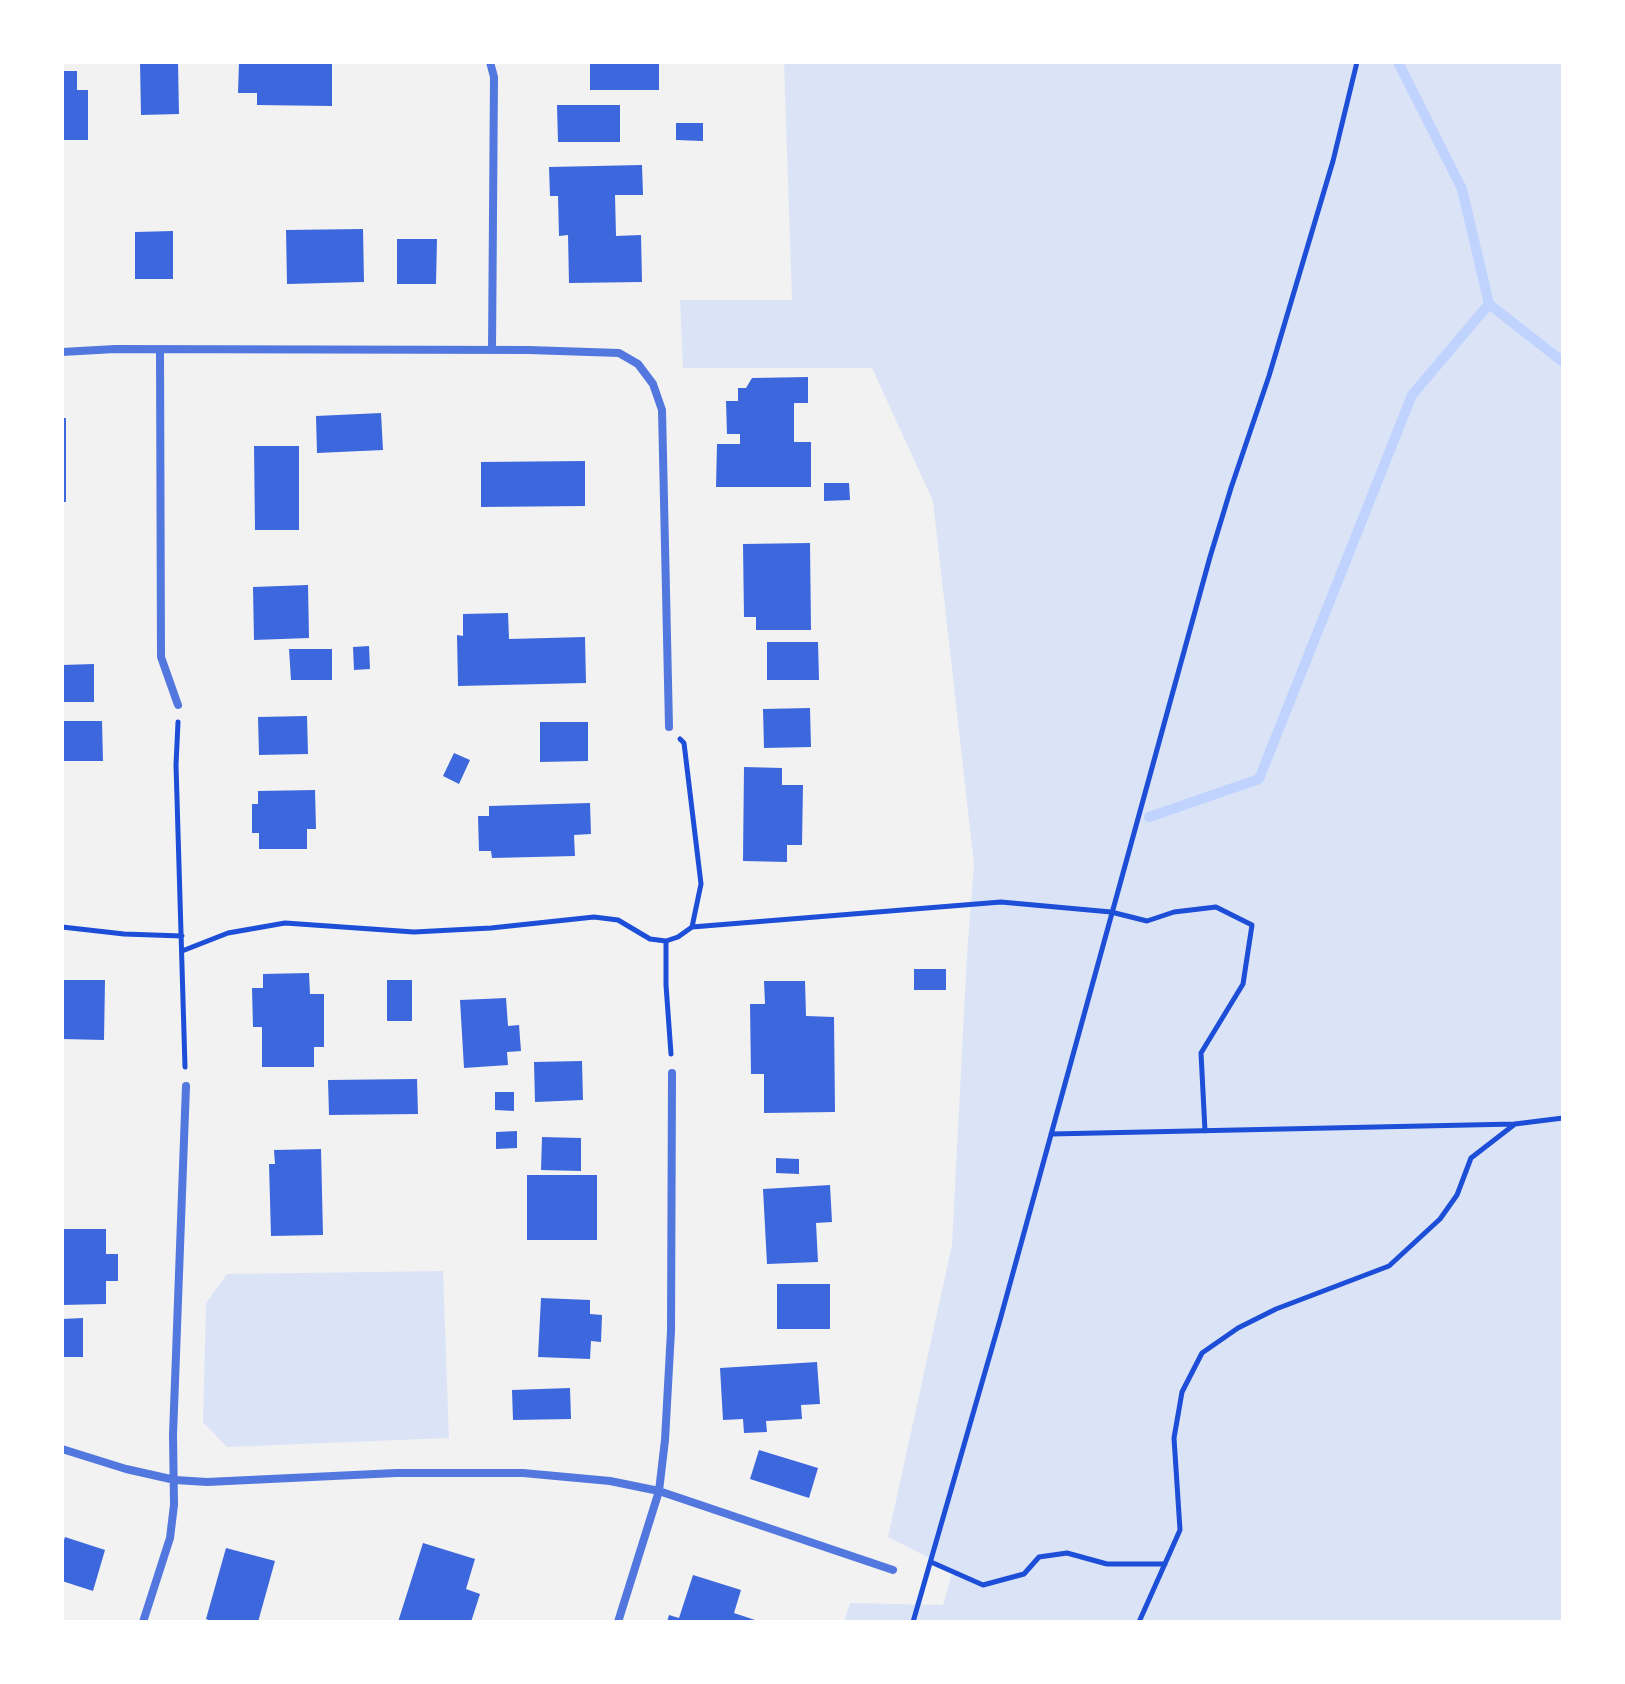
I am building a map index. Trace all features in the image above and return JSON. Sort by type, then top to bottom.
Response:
[{"type":"street","points":[[490,62],[494,77],[492,350]]},
{"type":"street","points":[[160,349],[161,657],[178,705]]},
{"type":"street","points":[[62,352],[160,349],[492,350],[619,353],[638,364],[653,384],[662,410],[669,727]]},
{"type":"street","points":[[618,1622],[659,1491],[665,1440],[671,1331],[672,1073]]},
{"type":"street","points":[[143,1622],[170,1538],[175,1480],[173,1435],[186,1086]]},
{"type":"street","points":[[62,1449],[126,1469],[175,1480],[207,1482],[396,1473],[523,1473],[610,1481],[659,1491],[893,1570]]},
{"type":"path","points":[[913,1622],[1210,557],[1269,376],[1333,161],[1357,62]]},
{"type":"path","points":[[178,705],[176,765],[186,1086]]},
{"type":"path","points":[[669,727],[684,743],[701,884],[692,927]]},
{"type":"path","points":[[182,951],[228,933],[285,923],[414,932],[505,927],[594,917],[618,920],[650,939],[666,941],[692,927],[1001,902],[1111,912],[1147,921],[1174,912],[1216,907],[1252,925],[1243,984],[1201,1053],[1205,1131]]},
{"type":"path","points":[[62,927],[182,936]]},
{"type":"path","points":[[666,941],[672,1073]]},
{"type":"path","points":[[1051,1134],[1515,1124],[1563,1118]]},
{"type":"path","points":[[1139,1622],[1180,1530],[1174,1438],[1182,1392],[1202,1353],[1238,1328],[1276,1309],[1389,1266],[1440,1219],[1457,1195],[1471,1158],[1515,1124]]},
{"type":"path","points":[[931,1562],[983,1585],[1024,1574],[1039,1557],[1067,1553],[1107,1564],[1165,1564]]},
{"type":"shaded area","points":[[784,62],[1563,62],[1563,1622],[844,1622],[850,1603],[943,1605],[953,1570],[888,1537],[952,1245],[974,864],[933,501],[872,368],[683,368],[680,300],[792,300]]},
{"type":"shaded area","points":[[443,1271],[449,1438],[227,1447],[203,1422],[206,1303],[227,1274]]},
{"type":"building","points":[[140,62],[178,62],[179,114],[141,115]]},
{"type":"building","points":[[239,62],[332,62],[332,106],[257,105],[257,93],[238,93]]},
{"type":"building","points":[[590,62],[659,62],[659,90],[590,90]]},
{"type":"building","points":[[62,71],[77,71],[77,90],[88,90],[88,140],[62,140]]},
{"type":"building","points":[[557,105],[620,105],[620,142],[558,142]]},
{"type":"building","points":[[676,123],[703,123],[703,141],[676,140]]},
{"type":"building","points":[[642,165],[643,195],[615,195],[616,236],[641,235],[642,282],[569,283],[568,235],[559,236],[558,196],[550,196],[549,167]]},
{"type":"building","points":[[363,229],[364,282],[287,284],[286,230]]},
{"type":"building","points":[[173,231],[173,279],[135,279],[135,232]]},
{"type":"building","points":[[397,239],[437,239],[436,284],[397,284]]},
{"type":"building","points":[[808,377],[808,403],[794,403],[794,442],[811,442],[811,487],[716,487],[717,444],[740,444],[740,434],[727,434],[726,401],[738,401],[738,388],[746,388],[752,378]]},
{"type":"building","points":[[381,413],[383,450],[317,453],[316,416]]},
{"type":"building","points":[[62,418],[66,418],[66,502],[62,502]]},
{"type":"building","points":[[254,446],[299,446],[299,530],[255,530]]},
{"type":"building","points":[[585,461],[585,506],[481,507],[481,462]]},
{"type":"building","points":[[824,483],[849,483],[850,500],[824,501]]},
{"type":"building","points":[[810,543],[811,630],[756,630],[756,617],[744,617],[743,544]]},
{"type":"building","points":[[308,585],[309,638],[254,640],[253,587]]},
{"type":"building","points":[[508,613],[509,639],[585,637],[586,683],[458,686],[457,635],[463,636],[463,614]]},
{"type":"building","points":[[767,642],[818,642],[819,680],[767,680]]},
{"type":"building","points":[[369,646],[370,669],[354,670],[353,647]]},
{"type":"building","points":[[289,649],[332,649],[332,680],[291,680]]},
{"type":"building","points":[[94,664],[94,702],[62,702],[62,665]]},
{"type":"building","points":[[810,708],[811,747],[764,748],[763,709]]},
{"type":"building","points":[[307,716],[308,754],[259,755],[258,717]]},
{"type":"building","points":[[62,721],[102,721],[103,761],[62,761]]},
{"type":"building","points":[[540,722],[588,722],[588,761],[540,762]]},
{"type":"building","points":[[454,753],[470,760],[459,784],[443,776]]},
{"type":"building","points":[[744,767],[782,768],[782,785],[803,785],[802,845],[787,845],[787,862],[743,861]]},
{"type":"building","points":[[315,790],[316,829],[307,829],[307,849],[259,849],[259,833],[252,833],[252,804],[258,804],[258,791]]},
{"type":"building","points":[[590,803],[591,834],[574,835],[575,856],[492,858],[491,851],[479,851],[478,816],[489,816],[489,806]]},
{"type":"building","points":[[914,969],[946,969],[946,990],[914,990]]},
{"type":"building","points":[[309,973],[310,994],[324,994],[324,1047],[314,1047],[314,1067],[262,1067],[262,1027],[253,1027],[252,988],[263,988],[263,974]]},
{"type":"building","points":[[62,980],[105,980],[104,1040],[62,1039]]},
{"type":"building","points":[[387,980],[412,980],[412,1021],[387,1021]]},
{"type":"building","points":[[764,981],[805,981],[806,1016],[834,1017],[835,1112],[764,1113],[764,1074],[751,1074],[750,1004],[765,1004]]},
{"type":"building","points":[[506,998],[508,1026],[519,1025],[521,1051],[507,1052],[508,1065],[464,1068],[460,1000]]},
{"type":"building","points":[[582,1061],[583,1100],[535,1102],[534,1062]]},
{"type":"building","points":[[417,1079],[418,1114],[329,1115],[328,1080]]},
{"type":"building","points":[[495,1092],[514,1092],[514,1111],[495,1110]]},
{"type":"building","points":[[517,1131],[517,1148],[496,1149],[496,1132]]},
{"type":"building","points":[[542,1137],[581,1138],[581,1171],[541,1170]]},
{"type":"building","points":[[321,1149],[323,1235],[271,1236],[269,1164],[275,1164],[274,1150]]},
{"type":"building","points":[[776,1158],[799,1159],[799,1174],[776,1173]]},
{"type":"building","points":[[527,1175],[597,1175],[597,1240],[527,1240]]},
{"type":"building","points":[[830,1185],[832,1222],[816,1223],[818,1262],[767,1264],[763,1189]]},
{"type":"building","points":[[62,1229],[106,1229],[106,1254],[118,1254],[118,1281],[106,1281],[106,1304],[62,1305]]},
{"type":"building","points":[[777,1284],[830,1284],[830,1329],[777,1329]]},
{"type":"building","points":[[541,1298],[590,1300],[590,1314],[602,1315],[601,1342],[591,1341],[590,1359],[538,1357]]},
{"type":"building","points":[[83,1318],[83,1357],[62,1357],[62,1319]]},
{"type":"building","points":[[817,1362],[820,1404],[801,1405],[802,1419],[766,1421],[767,1432],[744,1433],[743,1419],[723,1420],[720,1368]]},
{"type":"building","points":[[570,1388],[571,1419],[513,1420],[512,1390]]},
{"type":"building","points":[[759,1450],[818,1468],[809,1498],[750,1479]]},
{"type":"building","points":[[65,1537],[105,1550],[93,1591],[62,1581]]},
{"type":"building","points":[[423,1543],[475,1559],[466,1589],[480,1594],[471,1622],[398,1622]]},
{"type":"building","points":[[226,1548],[275,1561],[258,1622],[214,1622],[206,1619]]},
{"type":"building","points":[[693,1575],[741,1590],[734,1613],[761,1622],[667,1622],[669,1615],[679,1618]]},
{"type":"waterway","points":[[1398,62],[1462,189],[1489,304],[1563,362]]},
{"type":"waterway","points":[[1149,817],[1259,779],[1412,395],[1489,304]]}]
